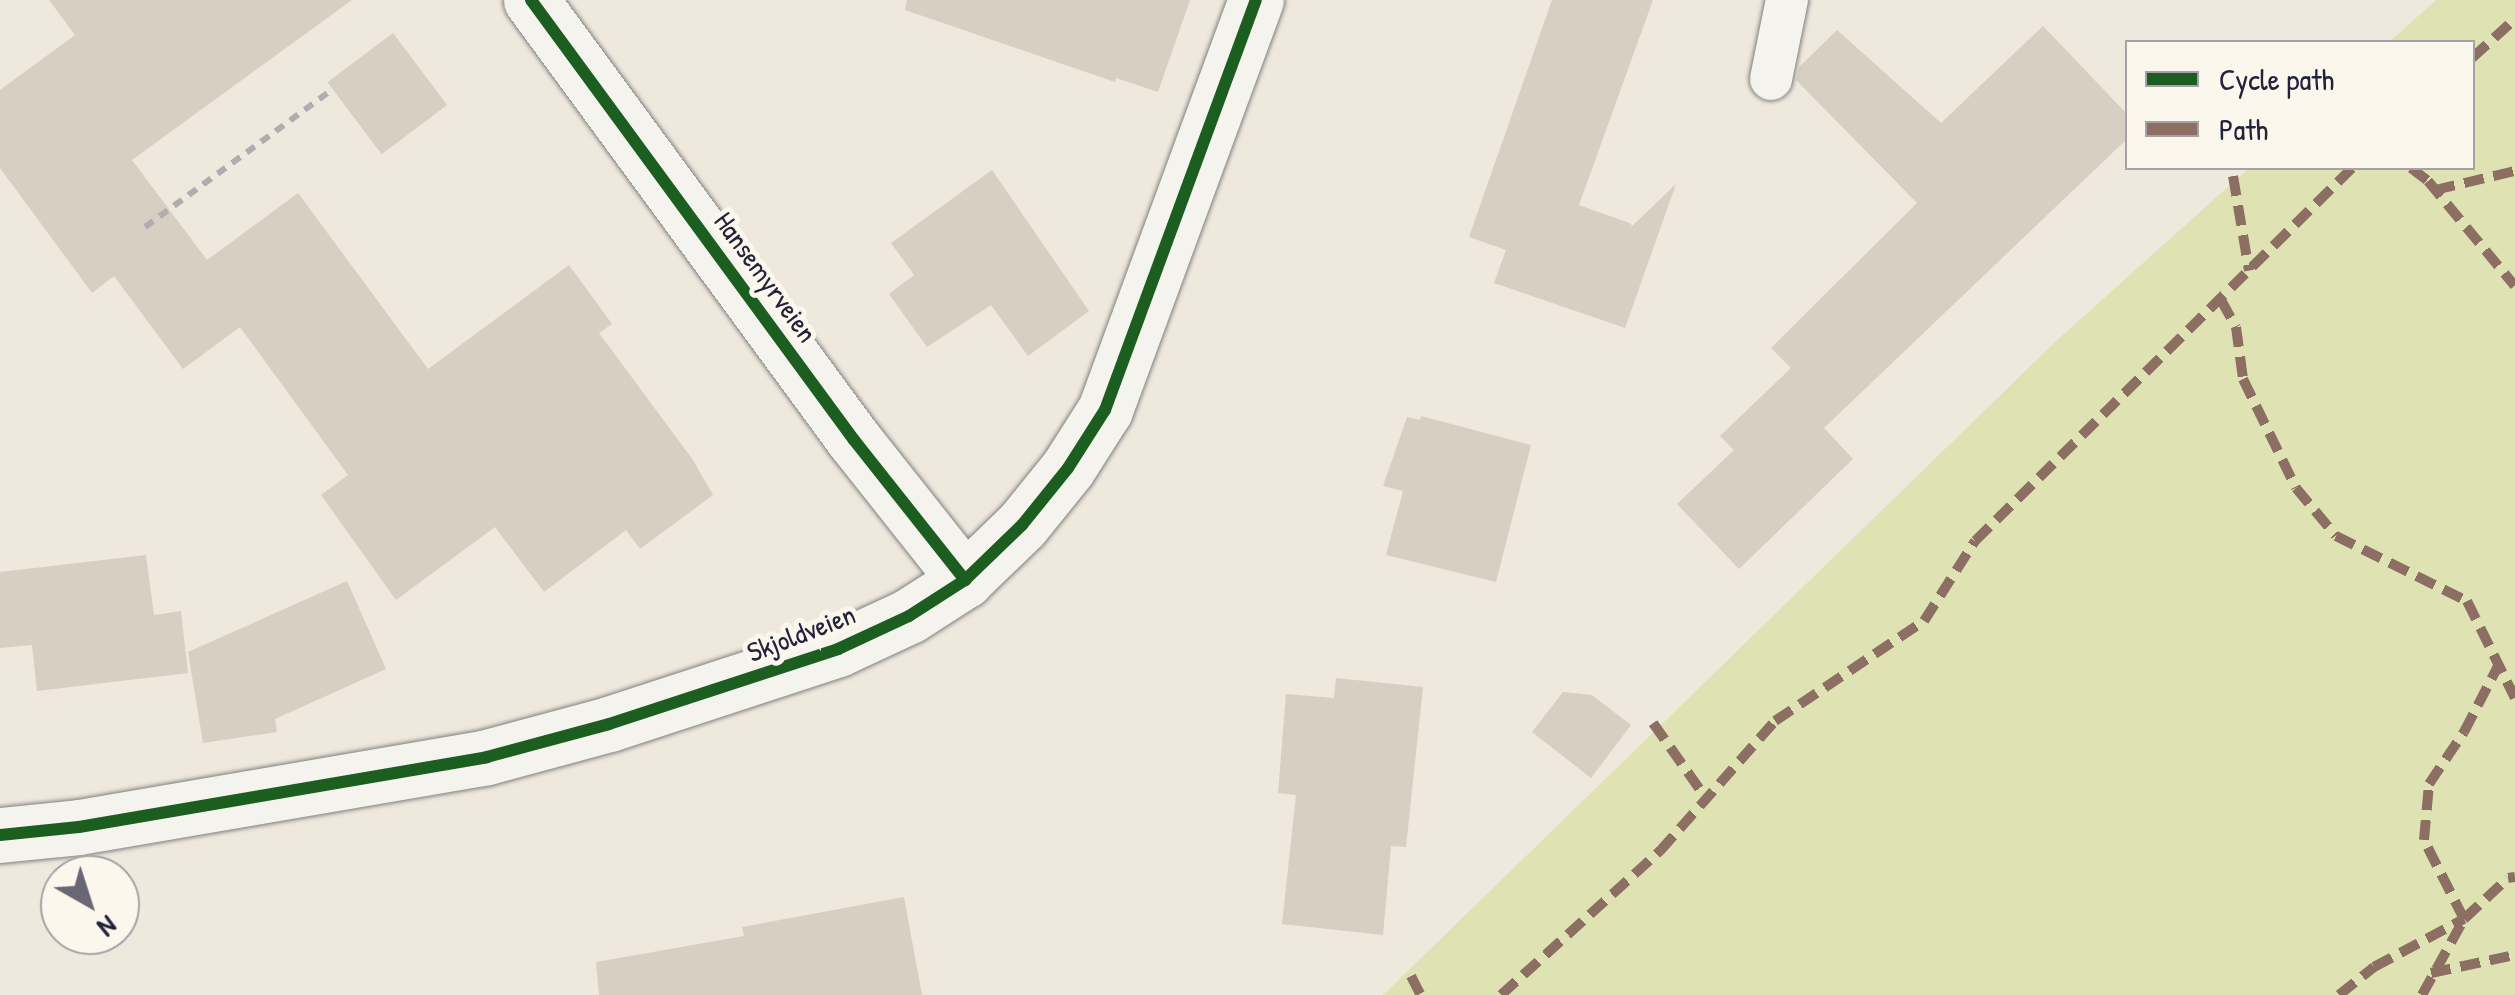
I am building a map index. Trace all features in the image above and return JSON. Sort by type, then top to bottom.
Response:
[{"type":"street","name":"Hansemyrveien","points":[[531,0],[854,440],[965,580]]},
{"type":"street","name":"Skjoldveien","points":[[0,835],[79,827],[487,757],[609,724],[838,649],[909,616],[965,580],[1022,526],[1068,468],[1105,410],[1256,0]]},
{"type":"lane","points":[[1771,79],[1786,0]]},
{"type":"path","points":[[145,227],[333,89]]},
{"type":"green space","points":[[2436,0],[2515,0],[2515,995],[1383,995],[2054,343],[2247,170],[2475,170],[2475,40],[2391,40]]},
{"type":"building","points":[[49,0],[352,0],[132,160],[207,260],[298,193],[428,369],[569,265],[612,324],[599,333],[693,460],[713,495],[640,549],[626,530],[544,592],[495,527],[396,600],[321,495],[348,475],[240,327],[183,369],[114,276],[92,293],[0,168],[0,90],[75,35]]},
{"type":"building","points":[[907,0],[1190,0],[1158,92],[1116,78],[1115,82],[905,10]]},
{"type":"building","points":[[1552,0],[1653,0],[1579,205],[1632,224],[1630,228],[1676,184],[1625,328],[1494,283],[1506,250],[1469,237]]},
{"type":"building","points":[[2043,26],[2125,112],[2125,141],[1824,428],[1853,459],[1739,569],[1677,504],[1734,450],[1720,436],[1791,368],[1771,348],[1917,203],[1796,80],[1799,67],[1837,30],[1941,123]]},
{"type":"building","points":[[393,33],[447,105],[382,154],[328,82]]},
{"type":"building","points":[[992,170],[1089,311],[1028,356],[991,305],[927,347],[889,294],[914,275],[891,243]]},
{"type":"building","points":[[1421,416],[1531,445],[1496,582],[1386,555],[1403,491],[1383,486],[1407,417],[1420,420]]},
{"type":"building","points":[[146,555],[154,615],[181,611],[188,673],[37,691],[32,645],[0,648],[0,572]]},
{"type":"building","points":[[347,581],[386,669],[275,719],[277,732],[203,743],[188,652]]},
{"type":"building","points":[[1336,678],[1423,687],[1406,847],[1391,846],[1383,935],[1282,924],[1296,795],[1278,793],[1286,694],[1334,698]]},
{"type":"building","points":[[1563,692],[1592,695],[1631,725],[1591,778],[1532,732]]},
{"type":"building","points":[[904,897],[922,995],[599,995],[596,962],[744,936],[742,927]]},
{"type":"marked path","points":[[2475,55],[2515,19]]},
{"type":"marked path","points":[[1501,995],[1660,851],[1775,721],[1924,621],[1975,541],[2350,170]]},
{"type":"marked path","points":[[2414,170],[2428,181],[2515,286]]},
{"type":"marked path","points":[[2435,190],[2515,171]]},
{"type":"marked path","points":[[2233,176],[2249,271]]},
{"type":"marked path","points":[[2221,300],[2236,327],[2243,379],[2296,488],[2336,536],[2467,601],[2515,698]]},
{"type":"marked path","points":[[2422,995],[2464,919],[2424,840],[2429,784],[2464,732],[2498,666]]},
{"type":"marked path","points":[[1653,723],[1706,798]]},
{"type":"marked path","points":[[2339,995],[2374,967],[2464,919],[2508,878],[2515,877]]},
{"type":"marked path","points":[[2431,973],[2515,955]]},
{"type":"marked path","points":[[1411,976],[1420,994]]},
{"type":"cycle path","points":[[531,0],[854,440],[965,580]]},
{"type":"cycle path","points":[[0,835],[79,827],[487,757],[609,724],[838,649],[909,616],[965,580],[1022,525],[1068,468],[1105,410],[1256,0]]}]
